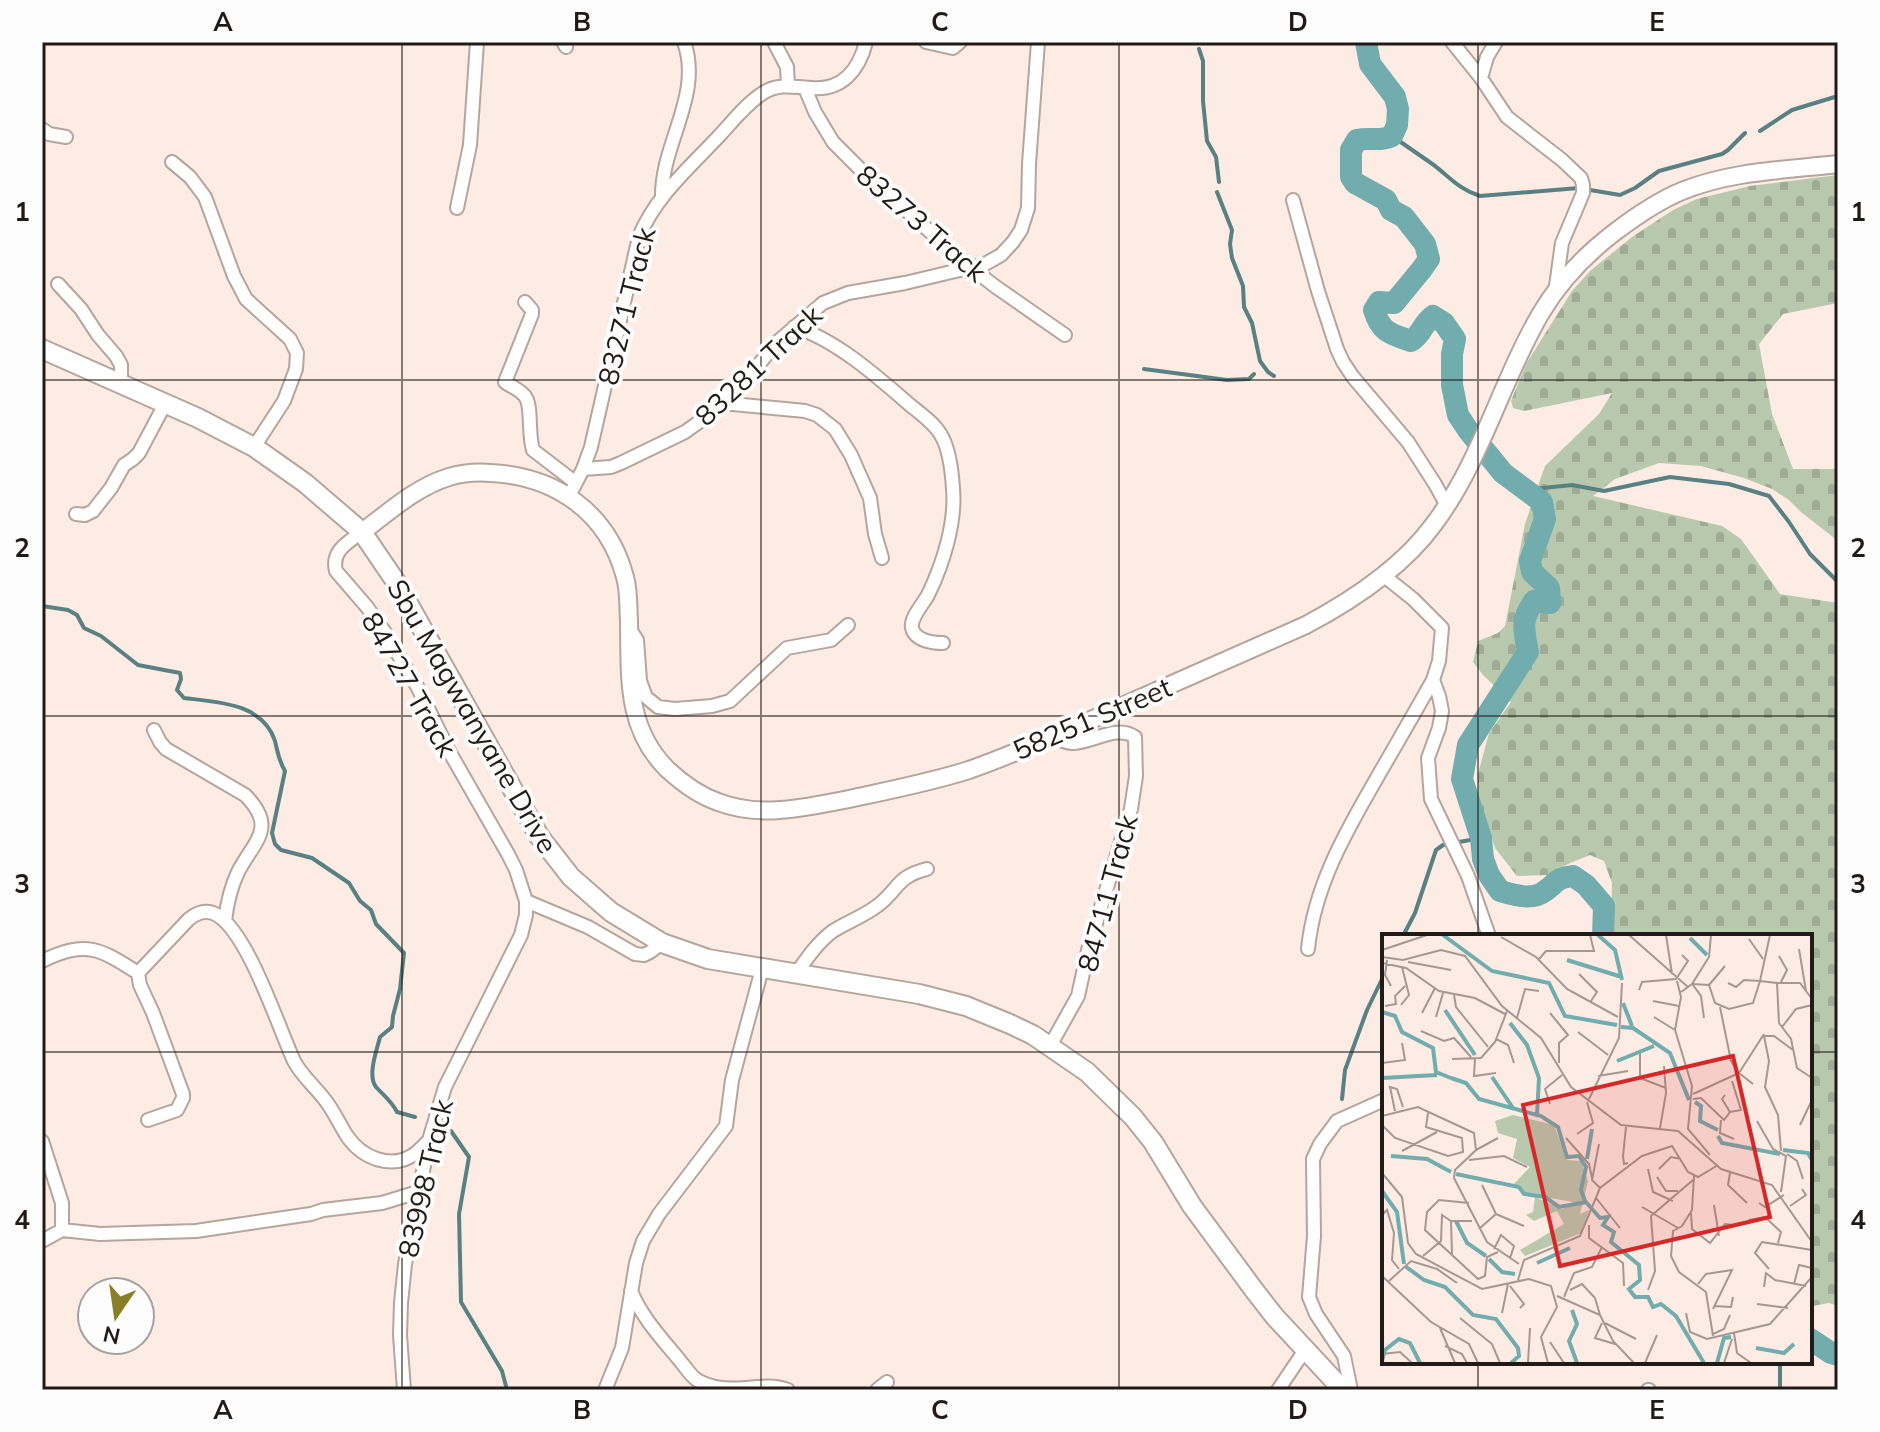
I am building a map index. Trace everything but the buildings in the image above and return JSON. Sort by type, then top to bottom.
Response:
[{"type":"main road","name":"Sbu Magwanyane Drive","points":[[42,349],[254,447],[305,483],[362,532],[402,592],[547,848],[571,877],[624,921],[662,943],[708,959],[919,994],[966,1006],[1010,1024],[1050,1046],[1087,1072],[1133,1117],[1153,1142],[1192,1206],[1254,1290],[1343,1390]]},
{"type":"street","points":[[457,208],[470,145],[477,42]]},
{"type":"street","points":[[662,197],[667,156],[687,94],[688,65],[684,42]]},
{"type":"street","points":[[774,42],[787,67],[788,86],[805,88],[827,88],[845,80],[859,65],[866,42]]},
{"type":"street","points":[[926,42],[953,48],[960,42]]},
{"type":"street","name":"83281 Track","points":[[583,469],[611,467],[685,432],[722,403],[794,327],[823,303],[848,293],[905,283],[993,261],[1001,255],[1013,242],[1026,219],[1028,208],[1038,42]]},
{"type":"street","points":[[1452,42],[1507,117],[1581,178],[1580,201],[1562,243],[1555,293]]},
{"type":"street","points":[[1481,78],[1487,57],[1496,42]]},
{"type":"street","name":"83271 Track","points":[[573,489],[597,425],[639,237],[649,215],[662,197],[752,102],[772,88],[788,86]]},
{"type":"street","name":"83273 Track","points":[[805,88],[833,142],[865,174],[970,267],[1065,335]]},
{"type":"street","points":[[42,129],[49,134],[66,137]]},
{"type":"street","points":[[172,162],[190,177],[205,197],[234,276],[246,299],[290,339],[297,353],[296,369],[284,401],[254,447]]},
{"type":"street","name":"58251 Street","points":[[362,532],[412,494],[447,477],[510,474],[573,489],[610,541],[626,580],[632,700],[644,738],[662,763],[691,789],[704,796],[752,811],[786,810],[897,789],[967,770],[1054,737],[1328,613],[1383,575],[1425,535],[1447,506],[1473,460],[1541,312],[1589,252],[1650,207],[1682,191],[1743,175],[1838,164]]},
{"type":"street","points":[[1293,200],[1318,291],[1343,362],[1408,442],[1447,506]]},
{"type":"street","points":[[58,284],[81,309],[119,361],[121,384]]},
{"type":"street","points":[[525,302],[532,314],[505,382],[528,401],[533,450],[573,489]]},
{"type":"street","points":[[794,327],[832,345],[887,384],[931,423],[945,443],[954,490],[951,525],[933,585],[912,627],[923,640],[943,643]]},
{"type":"street","points":[[722,403],[805,411],[817,415],[835,429],[851,455],[870,498],[882,558]]},
{"type":"street","points":[[76,514],[89,514],[96,508],[124,465],[139,453],[165,404]]},
{"type":"street","name":"84727 Track","points":[[362,532],[340,549],[334,563],[336,571],[377,619],[418,688],[449,751],[508,854],[524,895]]},
{"type":"street","points":[[1308,949],[1310,925],[1320,890],[1344,835],[1433,680],[1439,661],[1442,628],[1383,575]]},
{"type":"street","points":[[629,628],[637,640],[640,681],[646,697],[658,707],[675,709],[730,701],[787,648],[831,640],[848,625]]},
{"type":"street","points":[[1433,680],[1442,711],[1428,758],[1431,799],[1464,865],[1488,934]]},
{"type":"street","points":[[154,730],[166,749],[245,795],[258,813],[261,822],[259,840],[231,889],[225,921]]},
{"type":"street","name":"84711 Track","points":[[1050,1046],[1078,996],[1089,946],[1131,809],[1137,758],[1133,734],[1112,734],[1074,743],[1054,737]]},
{"type":"street","points":[[796,974],[816,947],[833,932],[879,904],[901,880],[927,869]]},
{"type":"street","points":[[524,895],[635,954],[644,955],[662,943]]},
{"type":"street","name":"83998 Track","points":[[404,1390],[401,1303],[405,1264],[429,1140],[445,1087],[521,935],[526,915],[524,895]]},
{"type":"street","points":[[138,973],[194,915],[214,913],[236,934],[295,1063],[328,1104],[355,1146],[375,1159],[395,1161],[415,1153],[429,1140]]},
{"type":"street","points":[[42,961],[76,949],[92,949],[109,954],[138,973],[183,1094],[177,1110],[148,1120]]},
{"type":"street","points":[[605,1390],[622,1348],[636,1263],[649,1229],[726,1126],[732,1080],[762,969]]},
{"type":"street","points":[[1351,1390],[1344,1356],[1316,1314],[1309,1297],[1314,1236],[1313,1159],[1337,1121],[1382,1101]]},
{"type":"street","points":[[42,1141],[62,1203],[62,1230]]},
{"type":"street","points":[[42,1241],[62,1230],[100,1234],[215,1230],[323,1210],[382,1203],[418,1192]]},
{"type":"street","points":[[631,1291],[640,1310],[698,1385],[723,1388],[776,1386],[788,1390]]},
{"type":"street","points":[[1278,1390],[1305,1350]]},
{"type":"green space","points":[[1838,175],[1838,303],[1783,314],[1759,344],[1772,414],[1793,469],[1838,469],[1838,541],[1772,489],[1701,466],[1659,463],[1615,479],[1593,496],[1722,526],[1741,539],[1780,594],[1838,603],[1838,1306],[1829,1303],[1812,1306],[1812,934],[1611,934],[1612,883],[1604,861],[1590,855],[1550,875],[1517,876],[1495,848],[1478,796],[1478,774],[1489,733],[1511,702],[1473,662],[1478,641],[1498,633],[1505,626],[1525,524],[1545,466],[1599,414],[1612,393],[1524,411],[1513,408],[1511,401],[1526,364],[1572,291],[1590,271],[1632,237],[1673,210],[1697,199],[1750,186]]},
{"type":"waterway","points":[[1366,42],[1370,64],[1395,97],[1397,125],[1388,138],[1357,140],[1351,150],[1351,177],[1355,183],[1386,200],[1391,210],[1404,217],[1425,244],[1429,259],[1394,303],[1379,302],[1374,310],[1377,318],[1388,332],[1411,341],[1433,316],[1444,323],[1455,339],[1452,385],[1458,415],[1503,473],[1542,502],[1545,519],[1530,561],[1532,572],[1549,588],[1550,603],[1534,601],[1524,626],[1528,652],[1468,745],[1462,779],[1481,838],[1483,859],[1500,891],[1517,895],[1540,894],[1559,879],[1573,876],[1586,885],[1604,906],[1603,934]]},
{"type":"waterway","points":[[1199,49],[1203,61],[1207,141],[1216,157],[1219,182]]},
{"type":"waterway","points":[[1760,131],[1792,110],[1838,96]]},
{"type":"waterway","points":[[1590,190],[1620,195],[1659,171],[1722,154],[1745,133]]},
{"type":"waterway","points":[[1392,136],[1460,186],[1480,196],[1579,188]]},
{"type":"waterway","points":[[1217,192],[1232,230],[1232,258],[1243,286],[1244,307],[1252,323],[1260,361],[1274,376]]},
{"type":"waterway","points":[[1144,369],[1227,380],[1249,379],[1254,374]]},
{"type":"waterway","points":[[1524,490],[1572,485],[1604,491],[1670,477],[1729,484],[1769,496],[1810,554],[1838,582]]},
{"type":"waterway","points":[[42,606],[68,610],[77,615],[84,628],[101,636],[138,665],[180,673],[177,690],[184,698],[237,707],[250,712],[269,728],[285,771],[272,833],[275,844],[281,850],[312,858],[349,883],[360,901],[371,910],[376,924],[404,953],[392,1027],[380,1037],[372,1076],[376,1087],[397,1112],[415,1117]]},
{"type":"waterway","points":[[1459,842],[1481,838]]},
{"type":"waterway","points":[[1404,934],[1415,913],[1436,850],[1449,844]]},
{"type":"waterway","points":[[1342,1099],[1345,1070],[1382,979]]},
{"type":"waterway","points":[[451,1131],[469,1157],[459,1214],[461,1302],[502,1371],[507,1390]]},
{"type":"waterway","points":[[1812,1340],[1838,1355]]},
{"type":"waterway","points":[[1780,1364],[1780,1390]]}]
